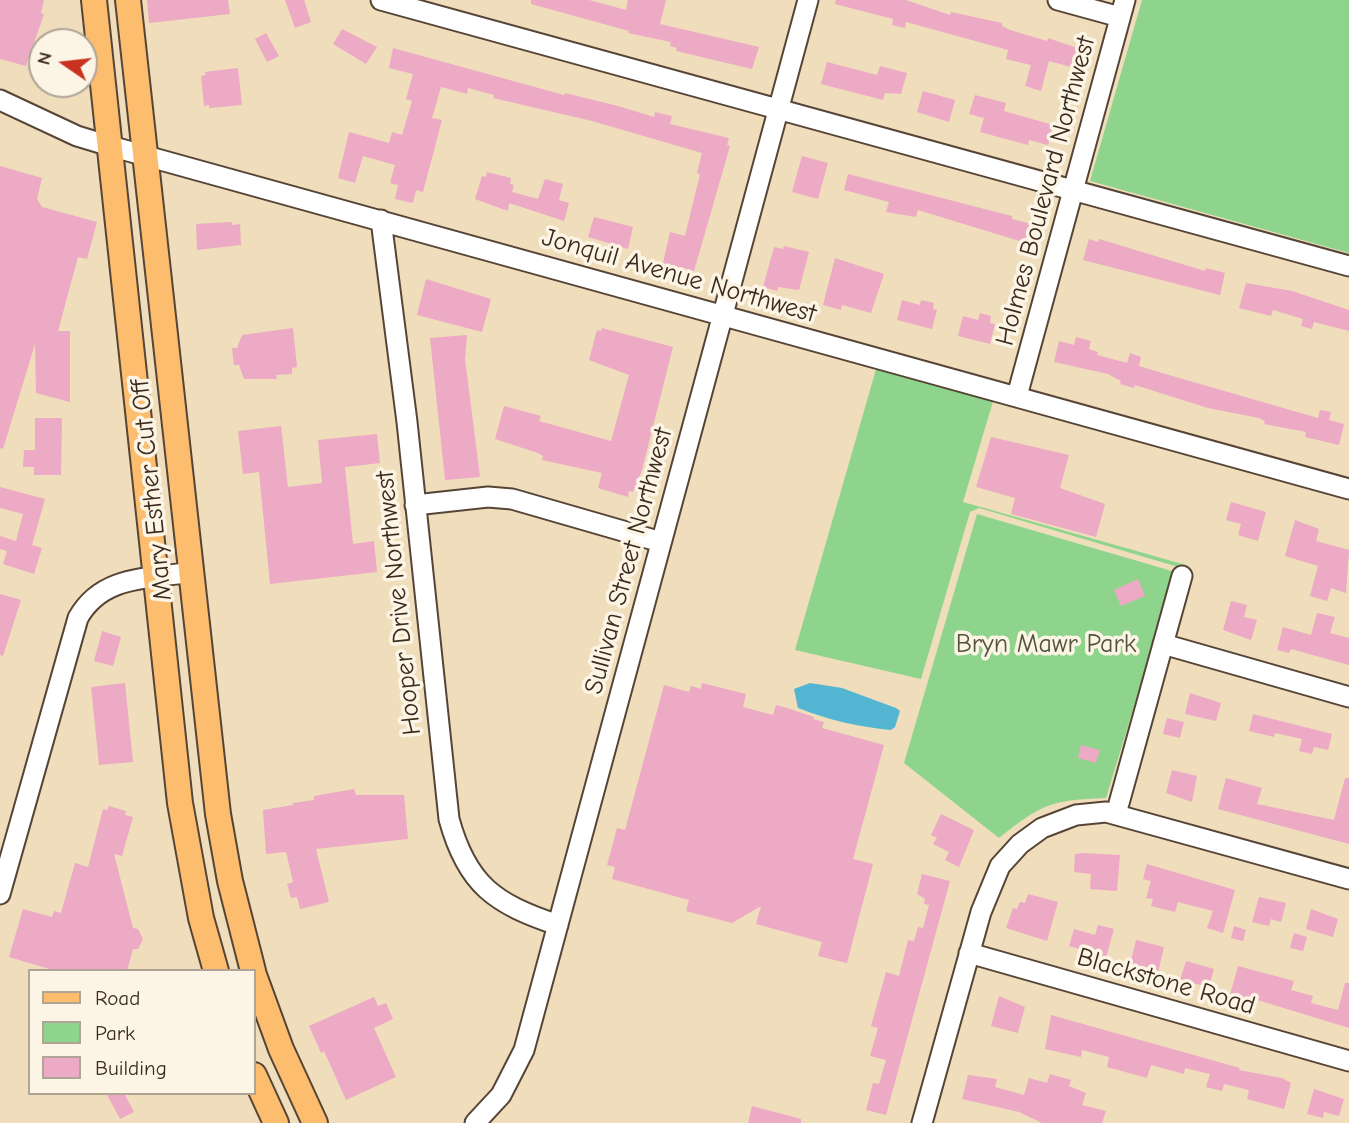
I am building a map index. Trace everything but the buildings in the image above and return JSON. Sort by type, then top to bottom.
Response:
[{"type":"main road","name":"Mary Esther Cut Off","points":[[94,0],[180,803],[201,918],[216,969]]},
{"type":"main road","name":"Mary Esther Cut Off","points":[[128,0],[218,814],[230,881],[252,968]]},
{"type":"main road","points":[[234,969],[252,968]]},
{"type":"main road","name":"Mary Esther Cut Off","points":[[256,979],[281,1049],[316,1123]]},
{"type":"main road","points":[[256,1079],[276,1123]]},
{"type":"street","points":[[380,0],[1349,266]]},
{"type":"street","name":"Sullivan Street Northwest","points":[[475,1123],[501,1095],[524,1050],[808,0]]},
{"type":"street","points":[[1058,0],[1123,8]]},
{"type":"street","name":"Holmes Boulevard Northwest","points":[[1017,396],[1123,8]]},
{"type":"street","name":"Jonquil Avenue Northwest","points":[[0,100],[78,136],[110,146],[1349,489]]},
{"type":"street","name":"Hooper Drive Northwest","points":[[381,220],[415,505],[443,783],[456,844],[464,865],[486,891],[518,912],[558,925]]},
{"type":"street","points":[[415,505],[488,497],[512,499],[661,542]]},
{"type":"street","points":[[1,883],[79,618],[92,597],[103,589],[192,572]]},
{"type":"street","points":[[1116,814],[1182,576]]},
{"type":"street","points":[[1163,644],[1349,697]]},
{"type":"street","points":[[926,1122],[969,953],[993,877],[1020,844],[1042,828],[1076,815],[1106,812],[1349,879]]},
{"type":"street","name":"Blackstone Road","points":[[969,953],[1349,1060]]},
{"type":"green space","points":[[1142,0],[1349,0],[1349,253],[1090,181]]},
{"type":"green space","points":[[877,366],[994,398],[963,502],[1186,565],[1185,569],[979,508],[970,512],[921,679],[795,650]]},
{"type":"green space","name":"Bryn Mawr Park","points":[[977,514],[1175,572],[1106,798],[1072,800],[1048,806],[999,838],[904,763]]},
{"type":"water","points":[[810,683],[842,688],[896,708],[900,711],[895,727],[891,730],[856,725],[798,708],[794,689]]}]
